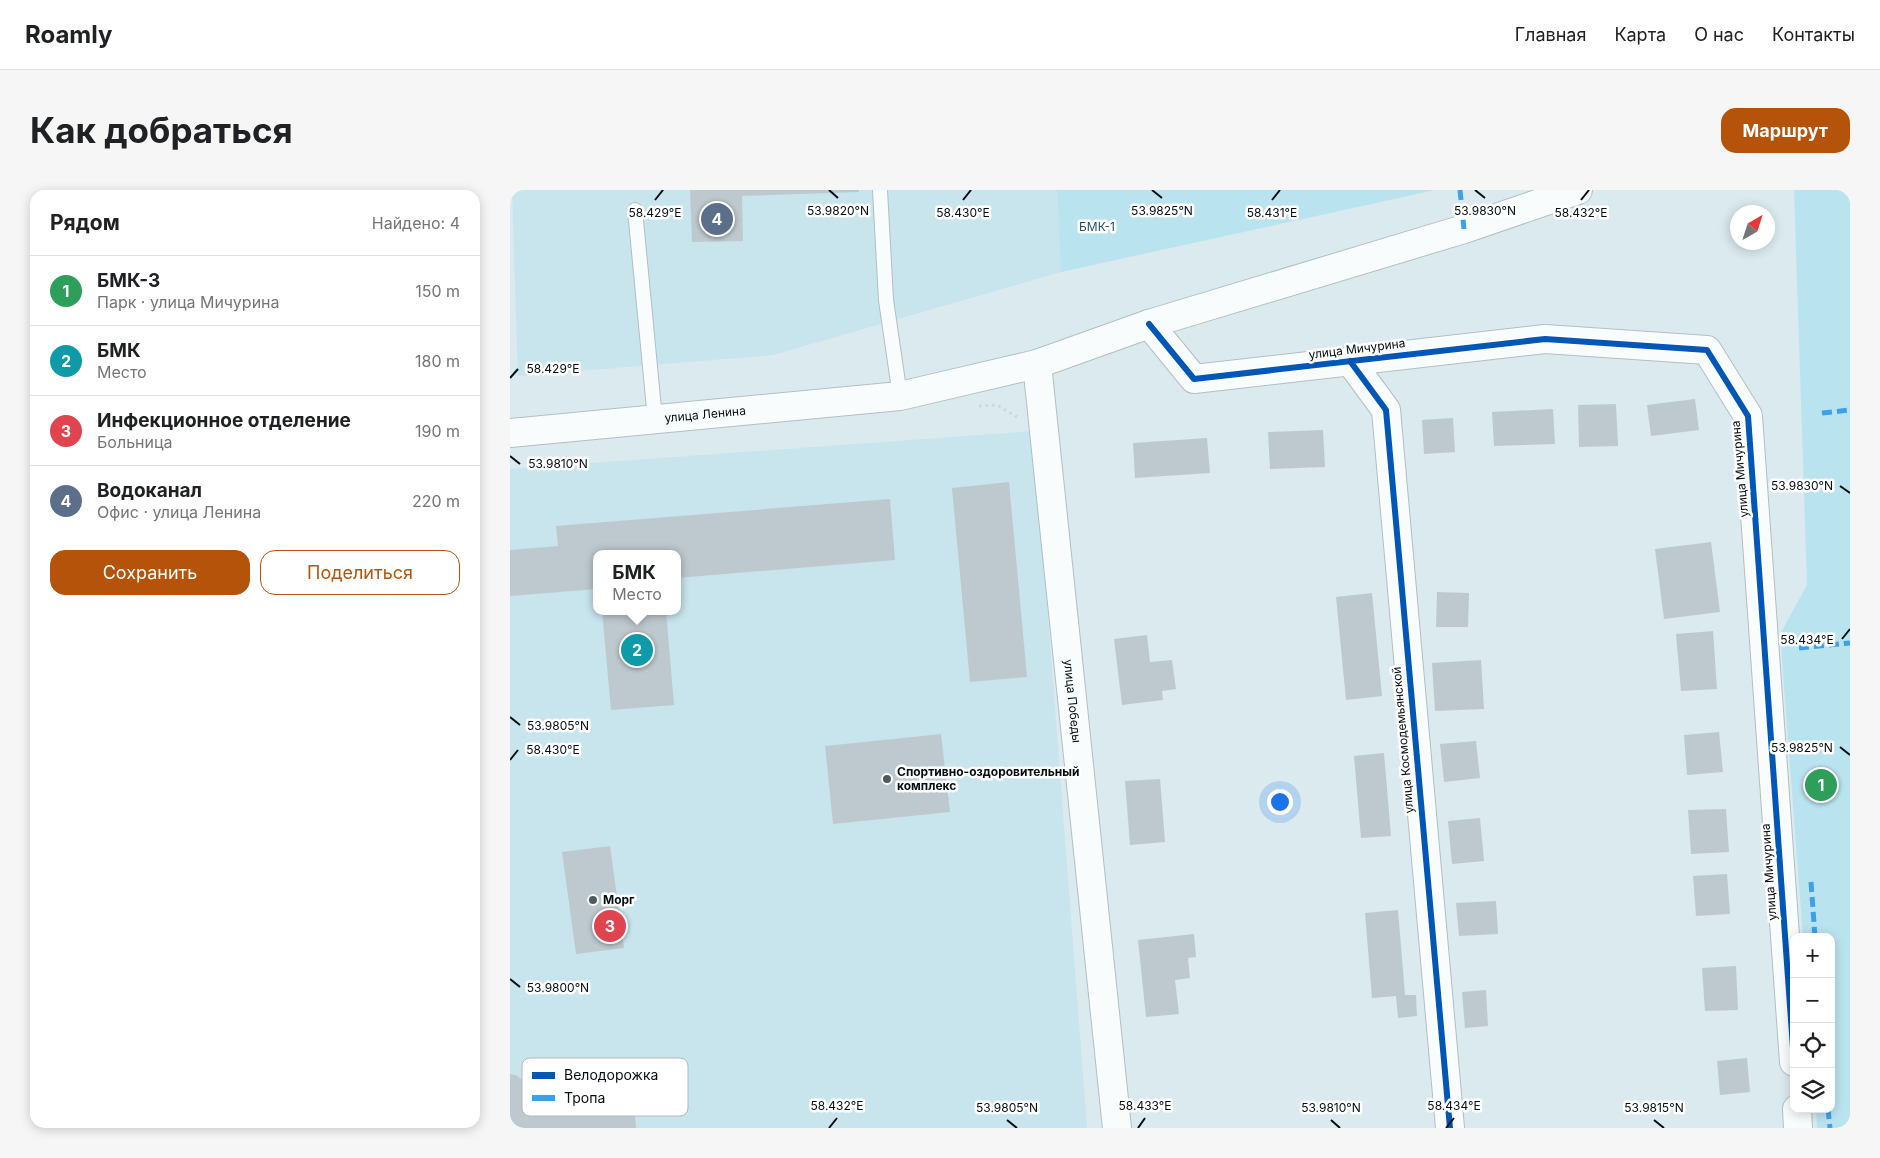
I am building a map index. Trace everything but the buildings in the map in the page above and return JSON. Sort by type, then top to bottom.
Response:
[{"type":"street","name":"улица Ленина","points":[[510,433],[900,396],[1037,364],[1149,324],[1464,229],[1578,190]]},
{"type":"street","name":"улица Мичурина","points":[[1149,324],[1194,379],[1545,339],[1707,350],[1748,416],[1791,1023]]},
{"type":"street","name":"улица Космодемьянской","points":[[1350,361],[1386,410],[1450,1128]]},
{"type":"street","name":"улица Победы","points":[[1037,364],[1117,1128]]},
{"type":"street","points":[[1797,1113],[1798,1128]]},
{"type":"lane","points":[[880,190],[886,300],[900,396]]},
{"type":"lane","points":[[635,210],[655,419]]},
{"type":"shaded area","points":[[512,190],[1057,190],[1061,272],[773,355],[518,376]]},
{"type":"shaded area","points":[[1034,431],[1087,1128],[510,1128],[510,469]]},
{"type":"green space","name":"БМК-1","points":[[1057,190],[1435,190],[1061,272]]},
{"type":"green space","points":[[1794,190],[1850,190],[1850,1128],[1817,1128],[1816,1113],[1835,1113],[1835,933],[1803,933],[1780,634],[1807,585]]},
{"type":"marked path","points":[[1460,190],[1464,229]]},
{"type":"marked path","points":[[1822,413],[1850,410]]},
{"type":"marked path","points":[[1799,648],[1850,643]]},
{"type":"marked path","points":[[1811,882],[1815,933]]},
{"type":"marked path","points":[[1828,1113],[1830,1128]]},
{"type":"cycle path","points":[[1149,324],[1194,379],[1545,339],[1707,350],[1748,416],[1791,1023]]},
{"type":"cycle path","points":[[1350,361],[1386,410],[1450,1128]]},
{"type":"place","name":"Водоканал","points":[[717,219]]},
{"type":"place","name":"БМК","points":[[637,650]]},
{"type":"place","name":"Спортивно-оздоровительный комплекс","points":[[887,779]]},
{"type":"place","name":"БМК-3","points":[[1821,785]]},
{"type":"place","name":"Морг","points":[[593,900]]},
{"type":"place","name":"Инфекционное отделение","points":[[610,926]]}]
